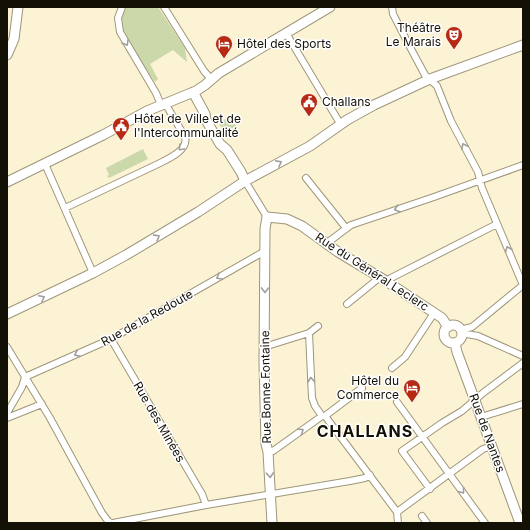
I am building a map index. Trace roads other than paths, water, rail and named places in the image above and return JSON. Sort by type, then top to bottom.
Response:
[{"type":"street","points":[[7,55],[14,39],[18,7]]},
{"type":"street","points":[[65,208],[158,164],[171,157],[184,147],[186,143],[185,137],[166,103],[156,94],[120,32],[118,18],[122,7]]},
{"type":"street","points":[[164,7],[204,71],[211,79]]},
{"type":"street","points":[[7,182],[147,111],[193,92],[205,85],[219,73],[330,7]]},
{"type":"street","points":[[392,7],[393,14],[425,74],[437,86],[451,121],[478,172],[482,188],[523,285],[472,327],[461,332]]},
{"type":"street","points":[[286,33],[341,124]]},
{"type":"street","points":[[7,314],[93,273],[156,238],[244,181],[296,154],[347,120],[386,98],[430,79],[523,45]]},
{"type":"street","points":[[193,92],[205,114],[206,120],[220,144],[228,150],[241,172],[244,181],[267,217]]},
{"type":"street","points":[[45,164],[93,273]]},
{"type":"street","points":[[327,243],[351,224],[481,181],[523,165]]},
{"type":"street","points":[[306,178],[346,228]]},
{"type":"street","name":"Rue du Général Leclerc","points":[[267,217],[279,217],[293,221],[338,252],[442,318],[448,327]]},
{"type":"street","name":"Rue Bonne Fontaine","points":[[267,217],[265,250],[264,347],[266,444],[268,452],[272,523]]},
{"type":"street","points":[[347,304],[383,280],[391,278],[497,224]]},
{"type":"street","name":"Rue de la Redoute","points":[[25,377],[111,339],[265,250]]},
{"type":"street","points":[[392,368],[405,357],[434,313]]},
{"type":"street","points":[[264,347],[308,332],[318,326]]},
{"type":"street","points":[[461,332],[459,340],[455,343],[450,343],[445,338],[444,333],[448,327],[454,326],[461,332],[473,334],[523,356]]},
{"type":"street","points":[[308,332],[312,398],[315,406],[370,475],[397,512],[398,523]]},
{"type":"street","name":"Rue des Minées","points":[[111,339],[202,494],[206,505]]},
{"type":"street","name":"Rue de Nantes","points":[[455,343],[457,352],[521,521]]},
{"type":"street","points":[[7,347],[42,404],[102,512],[112,523],[206,505],[365,478],[370,475]]},
{"type":"street","points":[[430,489],[402,451],[462,411],[523,363]]},
{"type":"street","points":[[7,413],[22,387],[25,377]]},
{"type":"street","points":[[268,452],[273,451],[362,388]]},
{"type":"street","points":[[398,402],[485,523]]},
{"type":"street","points":[[7,418],[42,404]]},
{"type":"street","points":[[481,416],[523,404]]},
{"type":"street","points":[[397,512],[483,450],[492,446]]},
{"type":"street","points":[[422,516],[427,523]]},
{"type":"place","name":"Théâtre Le Marais","points":[[454,50]]},
{"type":"place","name":"Hôtel des Sports","points":[[224,59]]},
{"type":"place","name":"Challans","points":[[309,117]]},
{"type":"place","name":"Hôtel de Ville et de l'Intercommunalité","points":[[121,141]]},
{"type":"place","name":"Hôtel du Commerce","points":[[412,403]]},
{"type":"district","name":"CHALLANS","points":[[365,431]]}]
